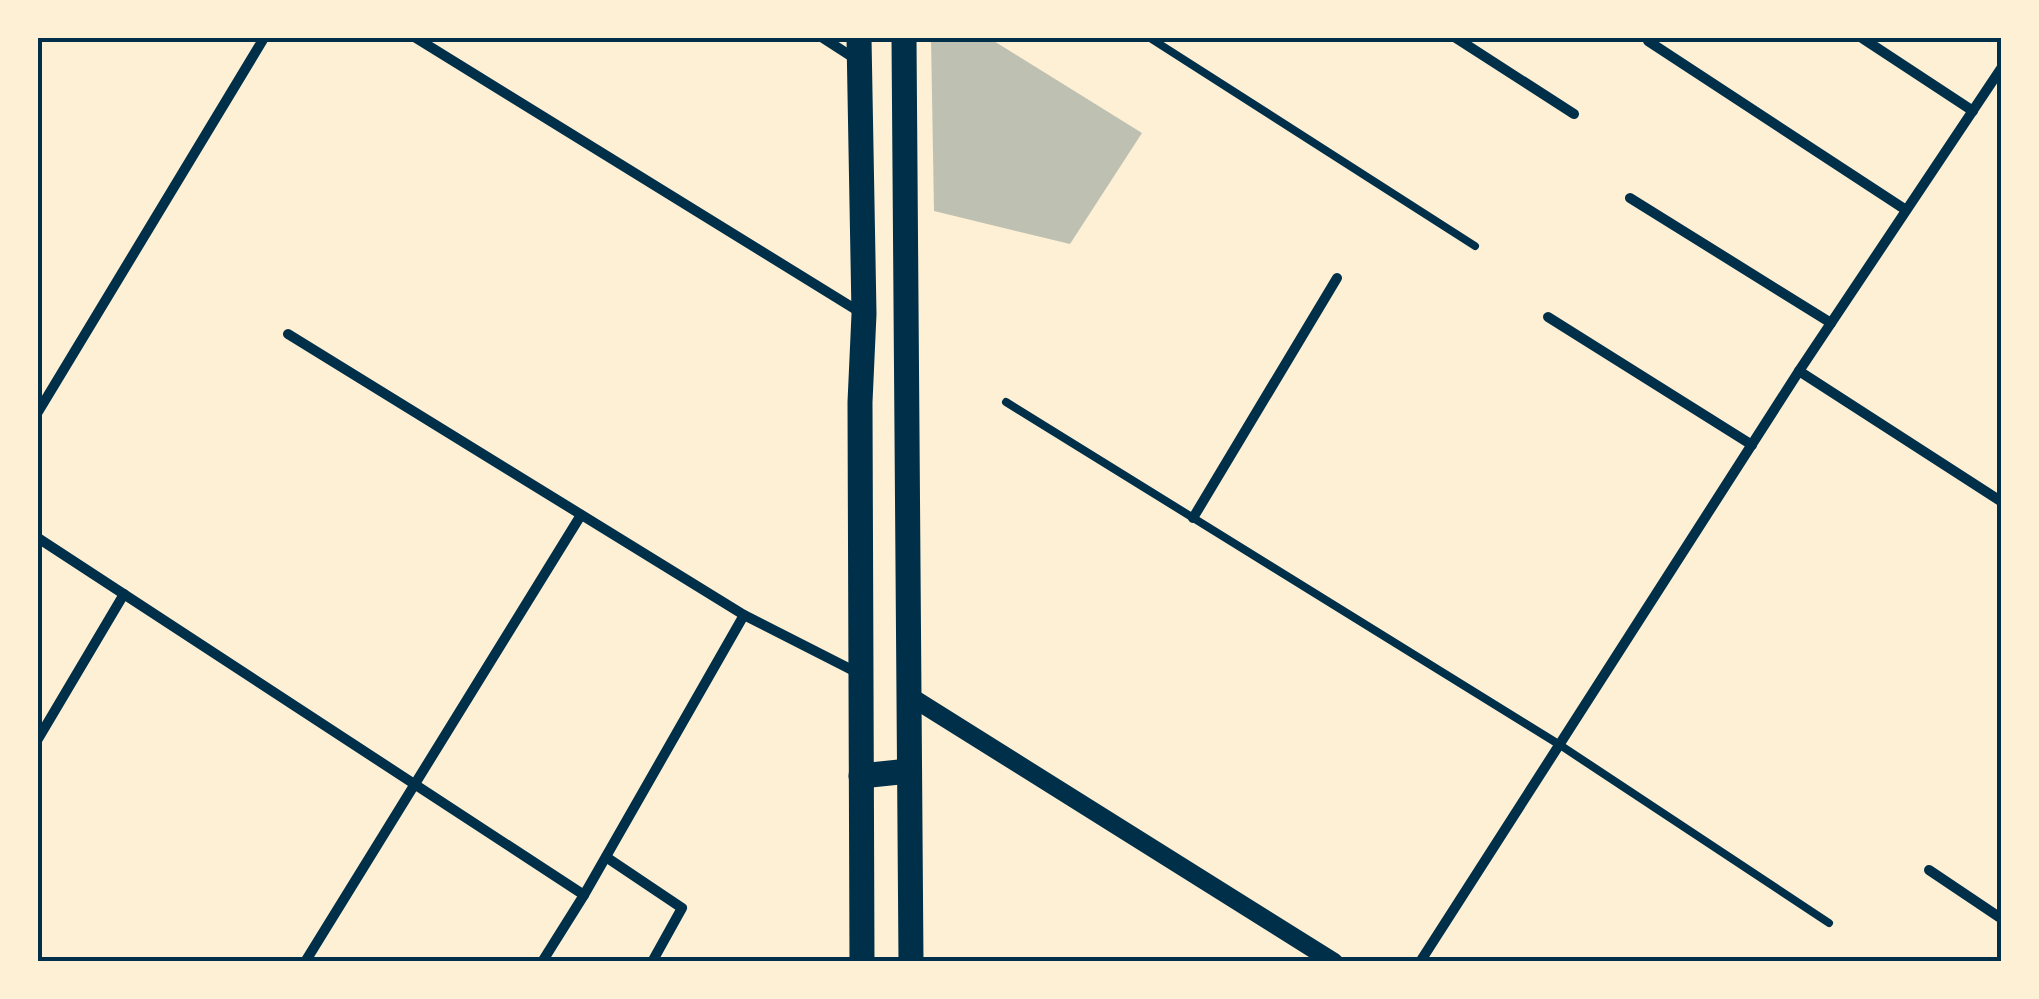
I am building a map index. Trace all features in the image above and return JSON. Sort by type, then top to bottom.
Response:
[{"type":"main road","points":[[904,38],[910,962]]},
{"type":"main road","points":[[859,49],[864,314],[860,402],[862,962]]},
{"type":"main road","points":[[860,622],[908,619]]},
{"type":"main road","points":[[861,776],[909,770]]},
{"type":"street","points":[[38,412],[264,38]]},
{"type":"street","points":[[416,38],[864,314]]},
{"type":"street","points":[[823,38],[859,49]]},
{"type":"street","points":[[1456,38],[1574,114]]},
{"type":"street","points":[[1862,38],[1972,111]]},
{"type":"street","points":[[1648,41],[1906,210]]},
{"type":"street","points":[[1420,962],[1830,323],[2002,67]]},
{"type":"street","points":[[1630,198],[1830,323]]},
{"type":"street","points":[[1193,518],[1337,278]]},
{"type":"street","points":[[1548,317],[1752,445]]},
{"type":"street","points":[[288,334],[744,614],[860,675]]},
{"type":"street","points":[[1799,371],[2002,502]]},
{"type":"street","points":[[306,962],[581,515]]},
{"type":"street","points":[[38,538],[584,895]]},
{"type":"street","points":[[38,738],[124,594]]},
{"type":"street","points":[[542,962],[744,614]]},
{"type":"street","points":[[908,695],[1334,962]]},
{"type":"street","points":[[606,857],[682,908],[652,962]]},
{"type":"street","points":[[1929,870],[2002,919]]},
{"type":"lane","points":[[1150,38],[1475,246]]},
{"type":"lane","points":[[1006,402],[1560,744],[1829,923]]},
{"type":"building","points":[[931,38],[989,38],[1142,133],[1070,244],[934,211]]}]
